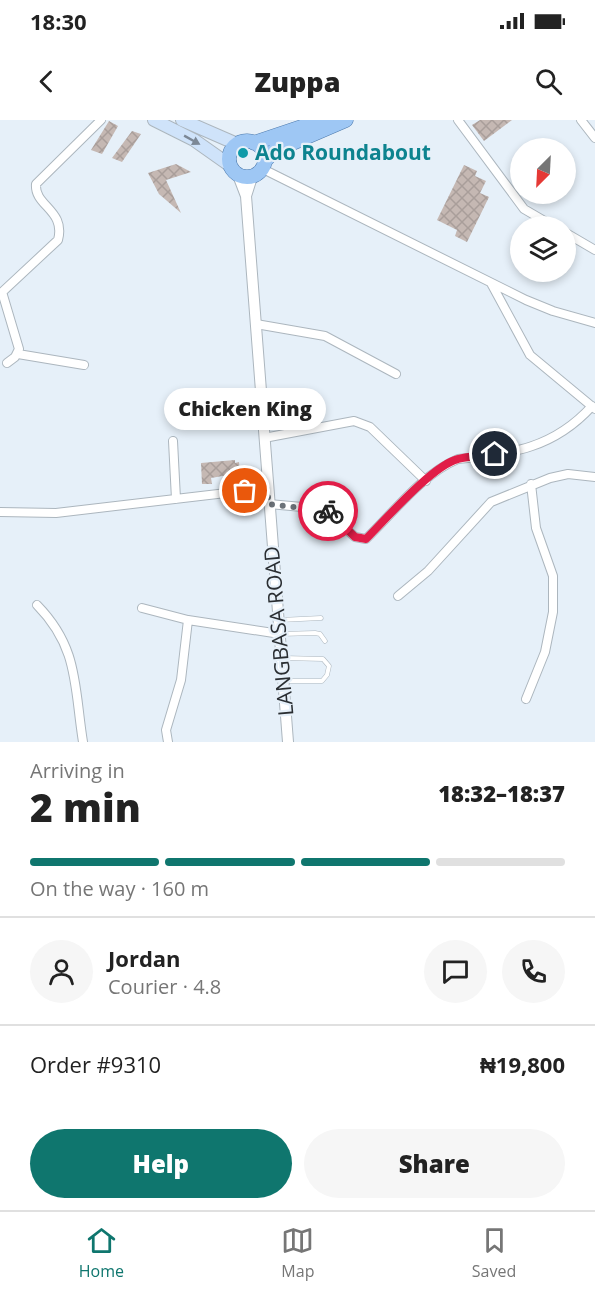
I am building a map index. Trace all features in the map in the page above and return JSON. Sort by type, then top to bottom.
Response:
[{"type":"main road","points":[[154,120],[194,141],[233,170],[260,169]]},
{"type":"main road","points":[[182,120],[237,144]]},
{"type":"main road","points":[[254,143],[322,120]]},
{"type":"main road","points":[[260,169],[274,151],[346,120]]},
{"type":"main road","points":[[233,170],[231,150],[237,144],[245,141],[254,143],[264,152],[260,169]]},
{"type":"street","points":[[18,354],[1,293],[58,240],[61,229],[58,219],[38,193],[36,184],[101,120]]},
{"type":"street","points":[[458,120],[524,209],[536,216]]},
{"type":"street","points":[[581,120],[595,138]]},
{"type":"street","points":[[246,196],[260,169],[553,311],[595,323]]},
{"type":"street","points":[[233,170],[246,196]]},
{"type":"street","name":"LANGBASA ROAD","points":[[246,196],[288,742]]},
{"type":"street","points":[[576,239],[595,250]]},
{"type":"street","points":[[268,504],[324,509],[360,540],[366,539],[426,481],[458,459],[534,446],[555,438],[594,408],[530,355],[491,282]]},
{"type":"street","points":[[256,324],[325,336],[396,374]]},
{"type":"street","points":[[7,363],[18,354],[84,365]]},
{"type":"street","points":[[264,438],[354,421],[369,427],[426,481]]},
{"type":"street","points":[[173,441],[176,499]]},
{"type":"street","points":[[398,596],[428,571],[491,502],[531,484],[568,474],[595,477]]},
{"type":"street","points":[[526,699],[545,652],[553,612],[553,576],[536,528],[531,484]]},
{"type":"street","points":[[0,512],[56,513],[268,488]]},
{"type":"street","points":[[37,605],[60,632],[70,655],[83,742]]},
{"type":"street","points":[[142,608],[188,620],[280,634]]},
{"type":"street","points":[[168,742],[166,730],[181,680],[188,620]]},
{"type":"lane","points":[[278,620],[321,618]]},
{"type":"lane","points":[[280,634],[315,633],[325,641]]},
{"type":"lane","points":[[281,658],[323,659],[329,666],[327,675],[322,681],[283,681]]},
{"type":"building","points":[[480,120],[512,120],[484,141],[472,125]]},
{"type":"building","points":[[109,121],[118,126],[102,154],[91,150]]},
{"type":"building","points":[[132,131],[141,134],[122,162],[112,158]]},
{"type":"building","points":[[176,164],[191,172],[166,180],[181,213],[159,194],[148,173]]},
{"type":"building","points":[[464,165],[477,171],[475,176],[486,181],[480,193],[489,197],[467,242],[455,236],[457,230],[437,220]]},
{"type":"building","points":[[235,460],[235,463],[239,462],[240,473],[211,478],[212,484],[202,484],[201,463]]},
{"type":"way so far","points":[[245,491],[268,488],[268,504],[328,511]]},
{"type":"place","name":"Ado Roundabout","points":[[243,153]]},
{"type":"place","name":"Chicken King","points":[[245,491]]},
{"type":"route","points":[[328,511],[355,537],[360,540],[366,539],[426,481],[449,463],[458,459],[495,454]]}]
